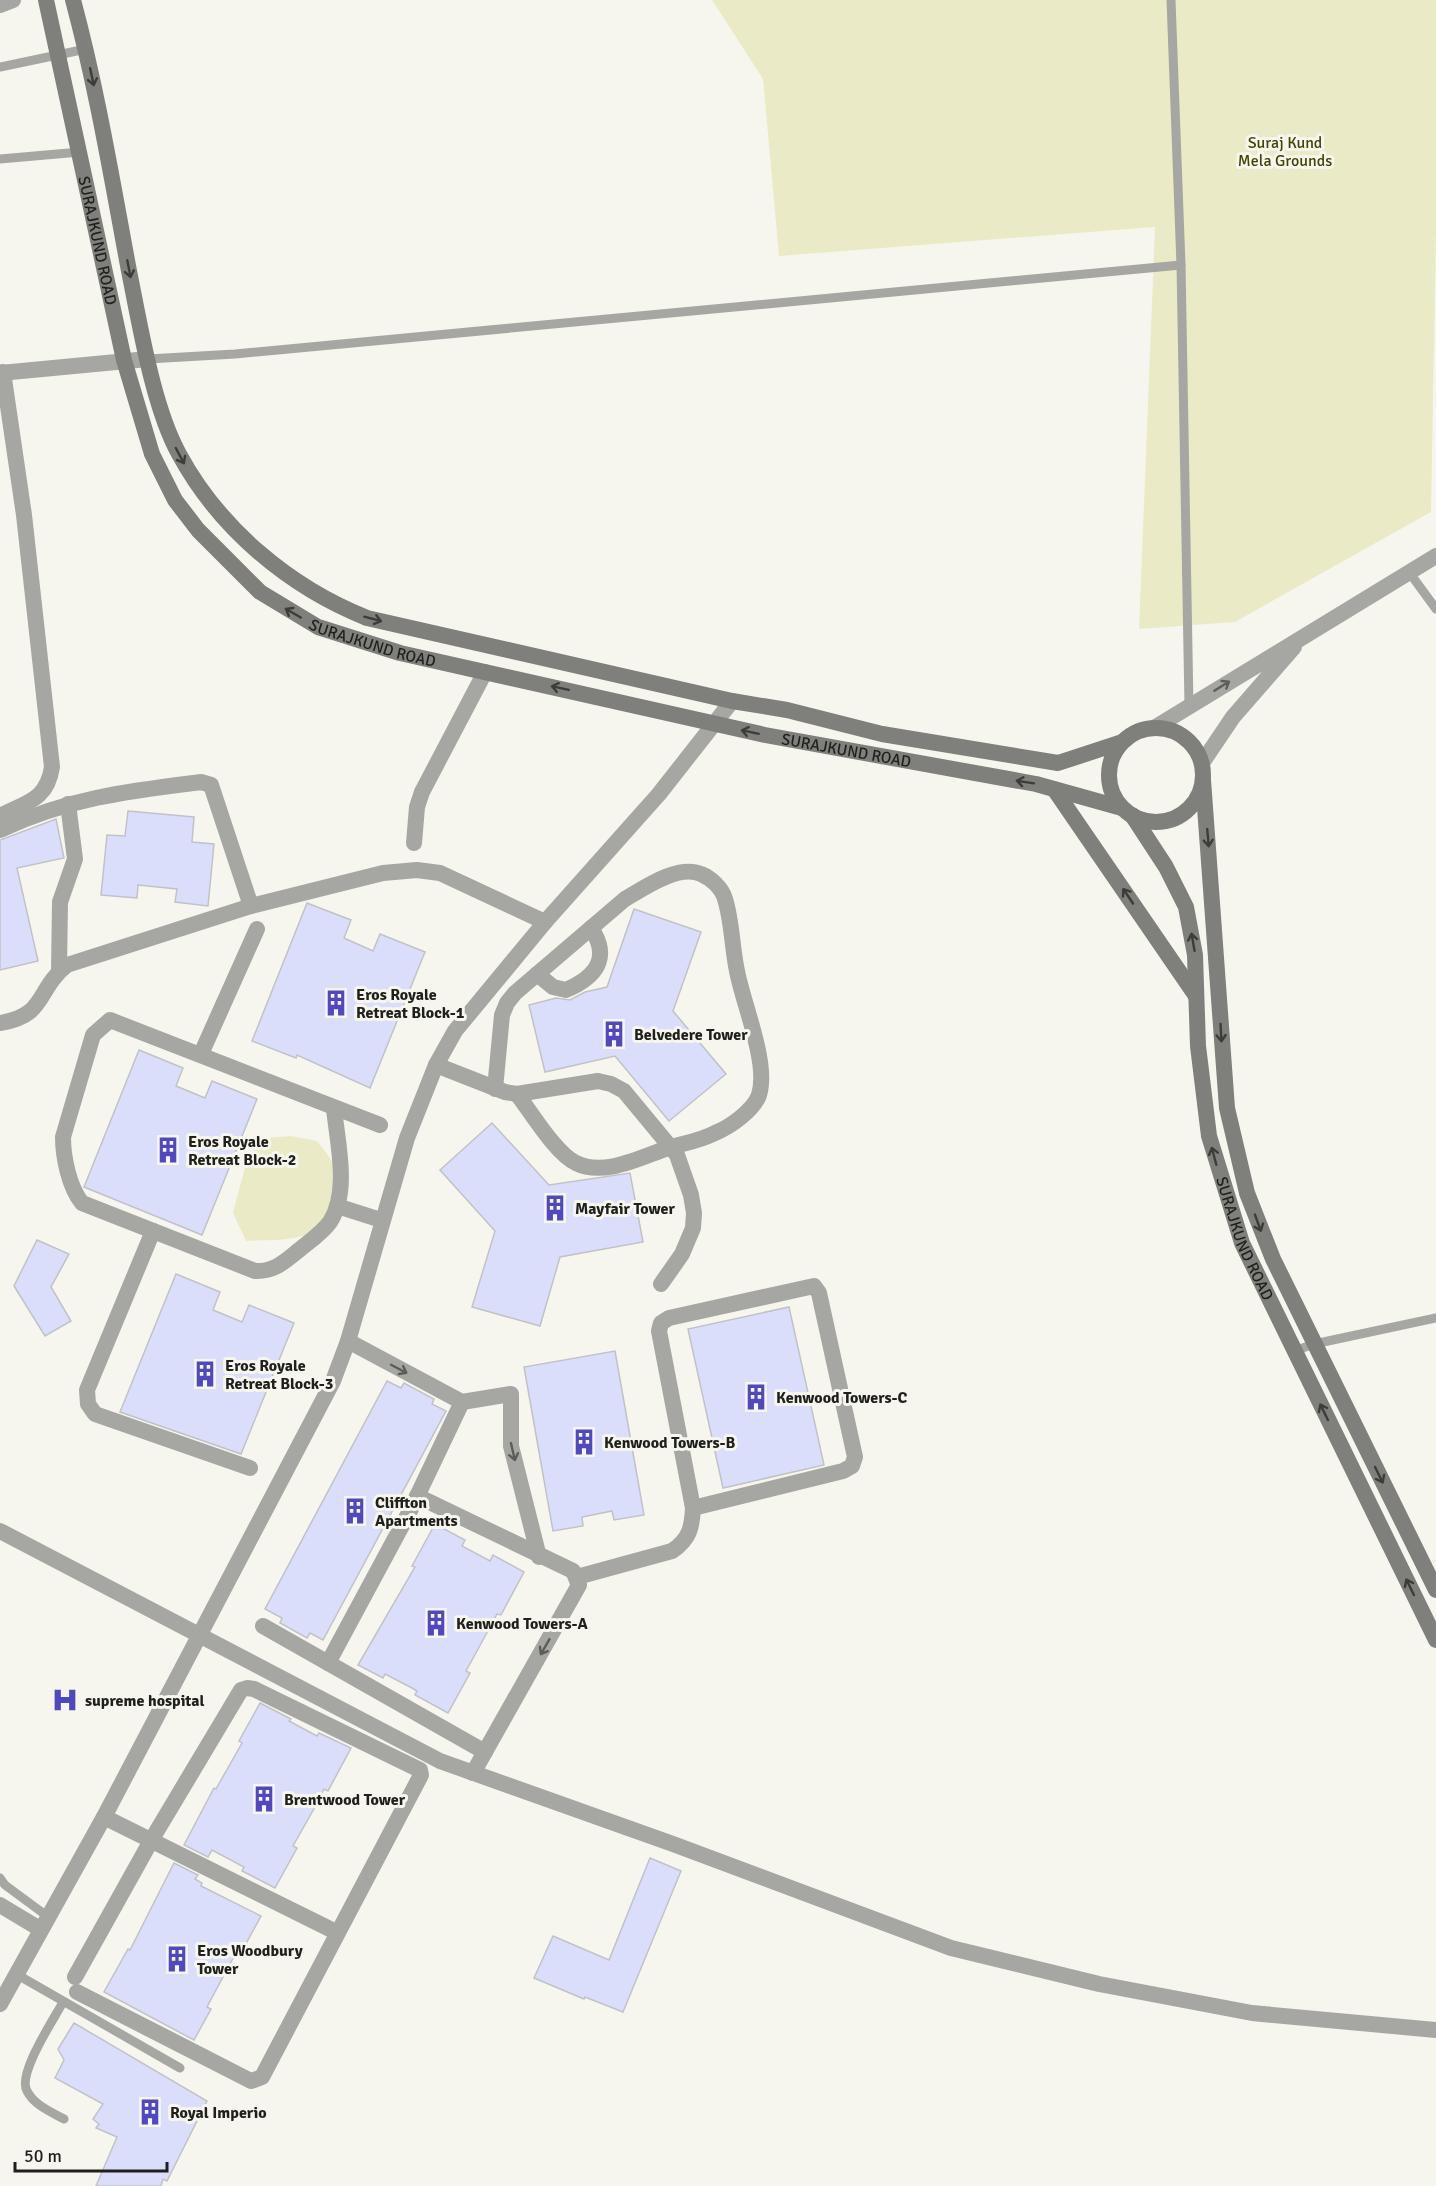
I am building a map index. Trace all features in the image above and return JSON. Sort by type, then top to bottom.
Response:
[{"type":"main road","name":"SURAJKUND ROAD","points":[[46,0],[124,360],[152,454],[175,500],[198,530],[260,592],[318,627],[400,653],[713,724],[1054,789],[1127,811],[1166,867],[1186,907],[1195,955],[1196,996],[1209,1136],[1242,1243],[1436,1640]]},
{"type":"main road","name":"SURAJKUND ROAD","points":[[73,0],[86,49],[148,359],[178,452],[210,501],[234,529],[262,555],[332,604],[367,618],[732,701],[787,710],[882,734],[1058,764],[1122,742]]},
{"type":"main road","points":[[1154,728],[1176,732],[1187,739],[1202,763],[1203,780],[1193,804],[1179,816],[1161,821],[1145,820],[1127,811],[1114,795],[1110,775],[1114,754],[1122,742],[1138,731],[1154,728]]},
{"type":"main road","name":"SURAJKUND ROAD","points":[[1203,780],[1227,1108],[1247,1193],[1262,1233],[1314,1344],[1436,1590]]},
{"type":"main road","points":[[1054,789],[1196,996]]},
{"type":"street","points":[[0,6],[13,0]]},
{"type":"street","points":[[0,816],[39,797],[49,784],[52,767],[24,515],[1,373],[148,359]]},
{"type":"street","points":[[1154,728],[1436,556]]},
{"type":"street","points":[[1202,763],[1233,717],[1305,635]]},
{"type":"street","points":[[414,843],[417,807],[422,792],[485,672]]},
{"type":"street","points":[[0,2004],[201,1635],[333,1381],[348,1341],[381,1220],[407,1138],[436,1065],[455,1030],[545,922],[659,794],[732,701]]},
{"type":"street","points":[[0,830],[68,804],[113,792],[201,782],[211,785],[251,906]]},
{"type":"street","points":[[59,971],[60,902],[75,860],[68,804]]},
{"type":"street","points":[[0,1023],[26,1016],[36,1007],[59,971],[81,960],[251,906],[383,873],[417,870],[440,873],[545,922]]},
{"type":"street","points":[[495,1089],[502,1015],[515,993],[625,899],[679,873],[699,873],[716,884],[725,898],[737,973],[758,1059],[761,1083],[753,1106],[718,1132],[624,1163],[595,1168],[576,1163],[563,1153],[518,1094]]},
{"type":"street","points":[[537,974],[553,987],[566,990],[592,975],[601,952],[598,939],[591,928]]},
{"type":"street","points":[[201,1054],[257,929]]},
{"type":"street","points":[[334,1108],[340,1188],[337,1206],[330,1221],[319,1234],[277,1268],[266,1271],[255,1271],[82,1203],[73,1186],[63,1137],[93,1035],[110,1020],[380,1125]]},
{"type":"street","points":[[436,1065],[495,1089],[518,1094],[598,1081],[611,1084],[624,1092],[677,1155],[694,1213],[693,1228],[682,1254],[660,1284]]},
{"type":"street","points":[[337,1206],[381,1220]]},
{"type":"street","points":[[153,1231],[87,1390],[88,1404],[95,1414],[250,1468]]},
{"type":"street","points":[[578,1577],[672,1551],[682,1545],[692,1528],[693,1508],[659,1331],[661,1323],[669,1318],[814,1286],[819,1293],[855,1457],[852,1466],[843,1471],[693,1508]]},
{"type":"street","points":[[348,1341],[462,1402],[511,1394],[511,1446],[539,1557]]},
{"type":"street","points":[[328,1663],[417,1496],[462,1402]]},
{"type":"street","points":[[417,1496],[539,1557],[573,1571],[578,1577],[577,1593],[473,1773]]},
{"type":"street","points":[[0,1531],[440,1761],[673,1844],[951,1948],[1099,1984],[1252,2013],[1436,2030]]},
{"type":"street","points":[[263,1626],[485,1752]]},
{"type":"street","points":[[247,1688],[418,1767],[421,1775],[336,1932],[266,2072],[256,2080],[250,2081],[206,2060],[72,1990],[152,1839],[237,1695],[247,1688]]},
{"type":"street","points":[[104,1816],[336,1932]]},
{"type":"street","points":[[0,1905],[43,1923]]},
{"type":"lane","points":[[1171,0],[1181,265],[1189,706]]},
{"type":"lane","points":[[0,67],[86,49]]},
{"type":"lane","points":[[0,159],[80,152]]},
{"type":"lane","points":[[148,359],[235,354],[1181,265]]},
{"type":"lane","points":[[1409,572],[1436,609]]},
{"type":"lane","points":[[1294,1351],[1314,1344],[1436,1318]]},
{"type":"lane","points":[[0,1878],[43,1923]]},
{"type":"lane","points":[[16,1974],[72,1990],[180,2068]]},
{"type":"lane","points":[[64,2119],[39,2105],[26,2090],[24,2075],[72,1990]]},
{"type":"green space","name":"Suraj Kund Mela Grounds","points":[[712,0],[1436,0],[1436,235],[1431,512],[1235,622],[1139,629],[1155,227],[779,256],[763,79]]},
{"type":"green space","points":[[291,1136],[317,1141],[334,1166],[336,1178],[328,1218],[322,1226],[303,1236],[279,1240],[246,1241],[233,1213],[248,1156],[265,1138]]},
{"type":"building","points":[[128,811],[194,817],[192,842],[214,844],[208,906],[175,902],[177,889],[138,885],[137,898],[101,895],[107,835],[125,836]]},
{"type":"building","points":[[56,819],[64,858],[17,868],[38,961],[0,970],[0,840]]},
{"type":"building","name":"Eros Royale Retreat Block-1","points":[[307,903],[351,920],[344,938],[373,951],[380,934],[425,952],[370,1088],[297,1055],[296,1058],[252,1041]]},
{"type":"building","name":"Belvedere Tower","points":[[634,909],[701,932],[673,1011],[726,1074],[669,1121],[615,1056],[545,1072],[529,1005],[556,998],[570,1000],[585,992],[607,987]]},
{"type":"building","name":"Eros Royale Retreat Block-2","points":[[139,1050],[183,1068],[176,1086],[205,1098],[212,1081],[257,1099],[202,1235],[84,1187]]},
{"type":"building","name":"Mayfair Tower","points":[[492,1123],[549,1185],[630,1173],[643,1242],[560,1257],[540,1326],[472,1307],[495,1231],[440,1170]]},
{"type":"building","points":[[37,1240],[69,1254],[51,1287],[71,1321],[45,1336],[14,1286]]},
{"type":"building","name":"Eros Royale Retreat Block-3","points":[[176,1274],[220,1292],[213,1310],[242,1322],[249,1305],[294,1323],[241,1454],[120,1412]]},
{"type":"building","name":"Kenwood Towers-C","points":[[789,1307],[824,1465],[723,1488],[688,1329]]},
{"type":"building","name":"Kenwood Towers-B","points":[[615,1351],[644,1515],[614,1520],[612,1511],[582,1517],[583,1526],[553,1531],[524,1367]]},
{"type":"building","name":"Cliffton Apartments","points":[[387,1381],[401,1388],[404,1383],[434,1399],[432,1404],[446,1411],[323,1640],[310,1633],[307,1638],[280,1623],[282,1618],[265,1609]]},
{"type":"building","name":"Kenwood Towers-A","points":[[435,1524],[465,1540],[462,1546],[490,1561],[493,1555],[524,1572],[501,1615],[497,1614],[466,1671],[470,1673],[448,1713],[415,1695],[417,1691],[412,1688],[385,1674],[383,1678],[358,1665],[415,1567],[412,1566]]},
{"type":"building","name":"Brentwood Tower","points":[[260,1703],[317,1736],[319,1733],[351,1748],[328,1791],[324,1789],[293,1846],[297,1848],[275,1888],[242,1871],[244,1867],[212,1850],[208,1857],[184,1845],[214,1788],[216,1789],[242,1743],[239,1741]]},
{"type":"building","points":[[650,1858],[681,1871],[623,2012],[534,1978],[553,1936],[609,1960]]},
{"type":"building","name":"Eros Woodbury Tower","points":[[174,1863],[198,1875],[195,1879],[202,1883],[201,1886],[261,1916],[242,1951],[238,1949],[207,2007],[211,2009],[194,2040],[104,1992],[128,1949],[130,1950]]},
{"type":"building","name":"Royal Imperio","points":[[74,2023],[207,2101],[167,2181],[163,2179],[161,2186],[96,2186],[117,2137],[96,2128],[99,2124],[93,2119],[103,2104],[55,2078],[64,2060],[58,2049]]},
{"type":"place","name":"Eros Royale Retreat Block-1","points":[[336,1003]]},
{"type":"place","name":"Belvedere Tower","points":[[614,1034]]},
{"type":"place","name":"Eros Royale Retreat Block-2","points":[[168,1150]]},
{"type":"place","name":"Mayfair Tower","points":[[555,1208]]},
{"type":"place","name":"Eros Royale Retreat Block-3","points":[[205,1374]]},
{"type":"place","name":"Kenwood Towers-C","points":[[756,1397]]},
{"type":"place","name":"Kenwood Towers-B","points":[[584,1442]]},
{"type":"place","name":"Cliffton Apartments","points":[[355,1511]]},
{"type":"place","name":"Kenwood Towers-A","points":[[436,1623]]},
{"type":"place","name":"supreme hospital","points":[[65,1700]]},
{"type":"place","name":"Brentwood Tower","points":[[264,1799]]},
{"type":"place","name":"Eros Woodbury Tower","points":[[177,1959]]},
{"type":"place","name":"Royal Imperio","points":[[150,2112]]}]
